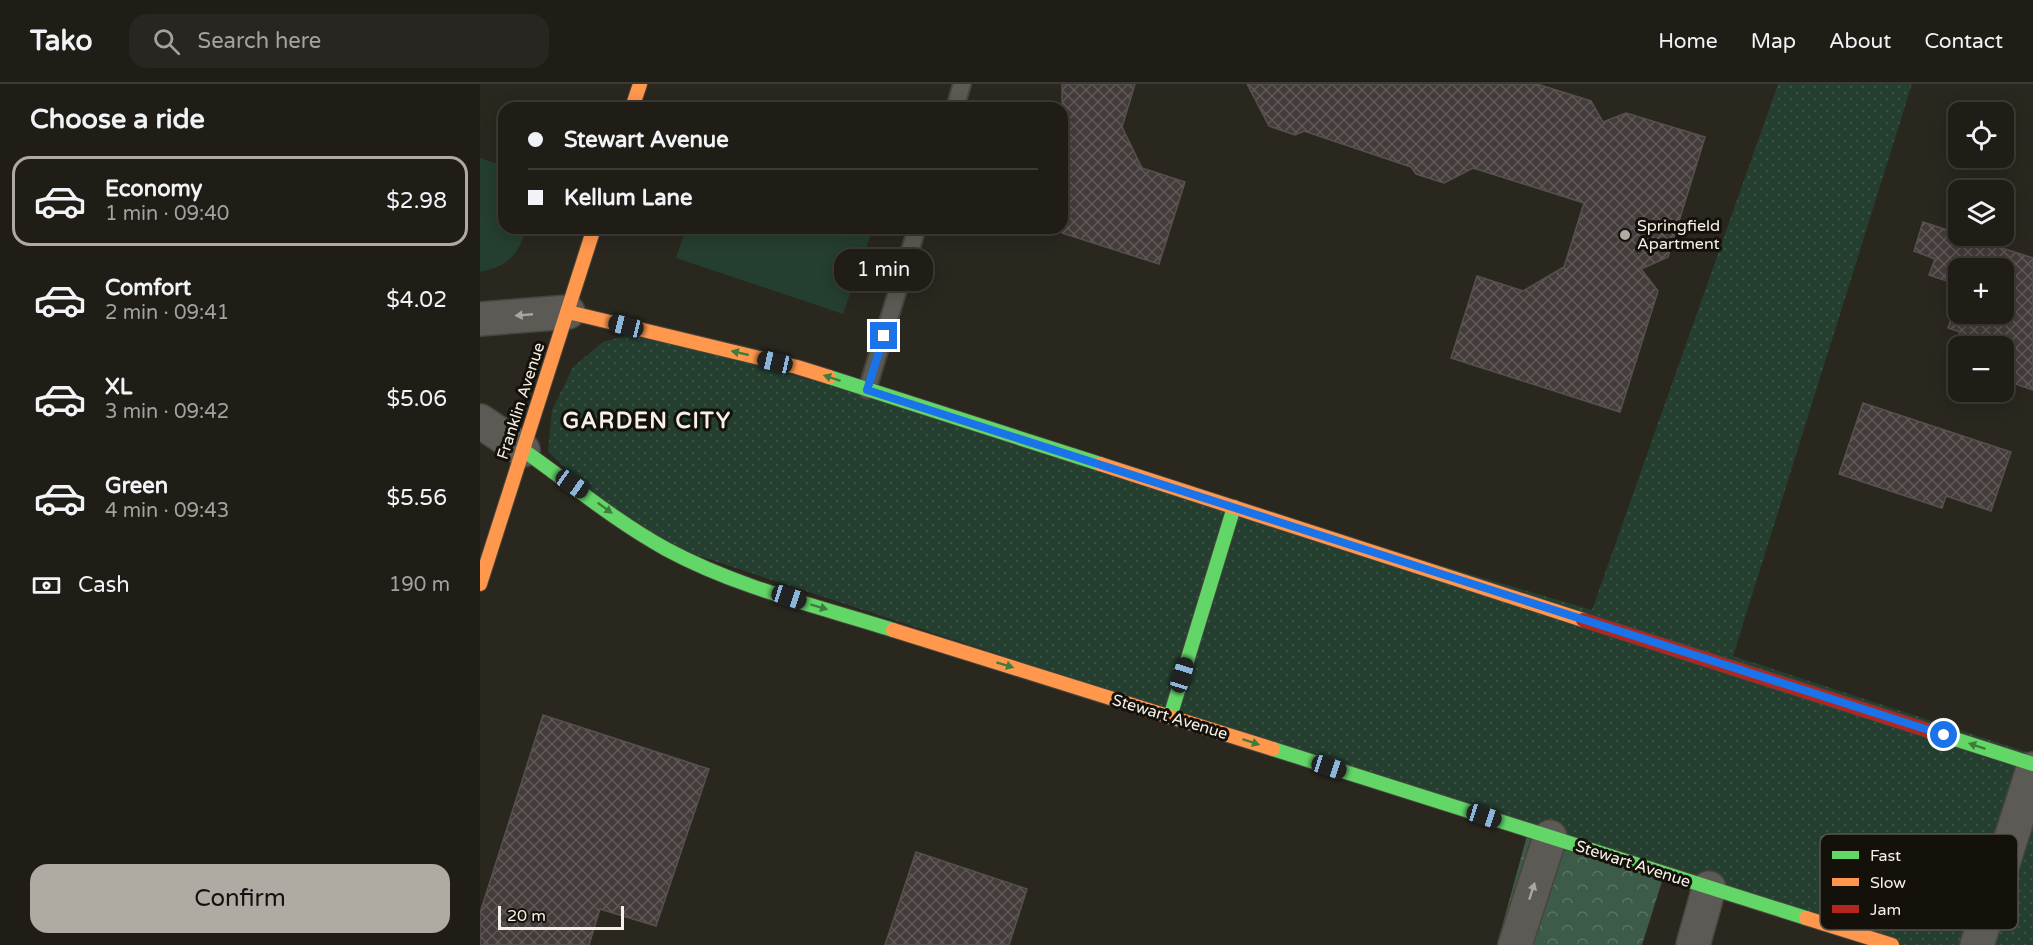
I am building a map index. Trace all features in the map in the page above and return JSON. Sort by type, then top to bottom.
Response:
[{"type":"main road","points":[[634,102],[640,84]]},
{"type":"main road","name":"Franklin Avenue","points":[[480,584],[592,234]]},
{"type":"main road","points":[[568,312],[797,367],[2033,764]]},
{"type":"main road","name":"Stewart Avenue","points":[[523,450],[645,537],[730,578],[1820,923]]},
{"type":"main road","points":[[1170,717],[1234,507]]},
{"type":"main road","name":"Stewart Avenue","points":[[1844,930],[1892,945]]},
{"type":"street","points":[[480,319],[568,312]]},
{"type":"street","name":"Stewart Avenue","points":[[480,421],[523,450]]},
{"type":"street","points":[[2012,834],[2033,769]]},
{"type":"street","points":[[1515,945],[1550,837]]},
{"type":"street","points":[[1693,945],[1709,888]]},
{"type":"street","points":[[1977,945],[1982,930]]},
{"type":"lane","points":[[957,102],[962,84]]},
{"type":"lane","points":[[867,390],[915,234]]},
{"type":"green space","points":[[1778,84],[1912,84],[1733,656],[2033,754],[2033,945],[1883,945],[1837,930],[2018,930],[2018,834],[1820,834],[1820,924],[629,533],[548,451],[552,410],[573,367],[603,342],[643,331],[1592,610]]},
{"type":"green space","points":[[480,158],[498,164],[498,234],[525,234],[520,246],[511,258],[498,267],[480,272]]},
{"type":"green space","points":[[684,234],[871,234],[843,314],[676,258]]},
{"type":"green space","points":[[1528,832],[1664,875],[1642,945],[1497,945]]},
{"type":"building","points":[[1062,84],[1135,84],[1122,127],[1142,168],[1185,182],[1159,264],[1065,234],[1068,234],[1068,102],[1062,102]]},
{"type":"building","name":"Springfield Apartment","points":[[1247,84],[1537,84],[1591,101],[1603,122],[1626,113],[1705,137],[1668,257],[1641,269],[1658,291],[1620,412],[1451,358],[1477,276],[1523,291],[1564,267],[1584,203],[1473,168],[1444,183],[1416,174],[1411,167],[1304,131],[1295,135],[1269,126]]},
{"type":"building","points":[[1923,222],[1948,230],[1948,246],[1996,246],[2033,258],[2033,390],[2014,383],[2014,336],[1959,336],[1960,332],[1948,328],[1949,324],[2014,324],[2014,258],[1948,258],[1948,281],[1929,275],[1935,259],[1914,251]]},
{"type":"building","points":[[1863,403],[2011,452],[1991,511],[1946,496],[1942,508],[1839,474]]},
{"type":"building","points":[[543,715],[709,769],[656,926],[600,909],[589,945],[480,945],[480,913]]},
{"type":"building","points":[[916,852],[1027,889],[1009,945],[885,945]]},
{"type":"traffic: fast","points":[[829,377],[1100,464]]},
{"type":"traffic: fast","points":[[523,450],[629,526],[666,549],[720,574],[777,595],[893,630]]},
{"type":"traffic: fast","points":[[1170,717],[1234,507]]},
{"type":"traffic: fast","points":[[1933,732],[2033,764]]},
{"type":"traffic: fast","points":[[1273,749],[1806,918]]},
{"type":"traffic: slow","points":[[634,102],[640,84]]},
{"type":"traffic: slow","points":[[480,584],[592,234]]},
{"type":"traffic: slow","points":[[568,312],[797,367],[829,377]]},
{"type":"traffic: slow","points":[[1100,464],[1583,620]]},
{"type":"traffic: slow","points":[[893,630],[1273,749]]},
{"type":"traffic: slow","points":[[1806,918],[1820,922]]},
{"type":"traffic: slow","points":[[1844,930],[1892,945]]},
{"type":"traffic: jam","points":[[1583,620],[1933,732]]},
{"type":"place","name":"Springfield Apartment","points":[[1625,235]]},
{"type":"district","name":"GARDEN CITY","points":[[647,421]]},
{"type":"route","points":[[884,336],[867,390],[1944,735]]}]
